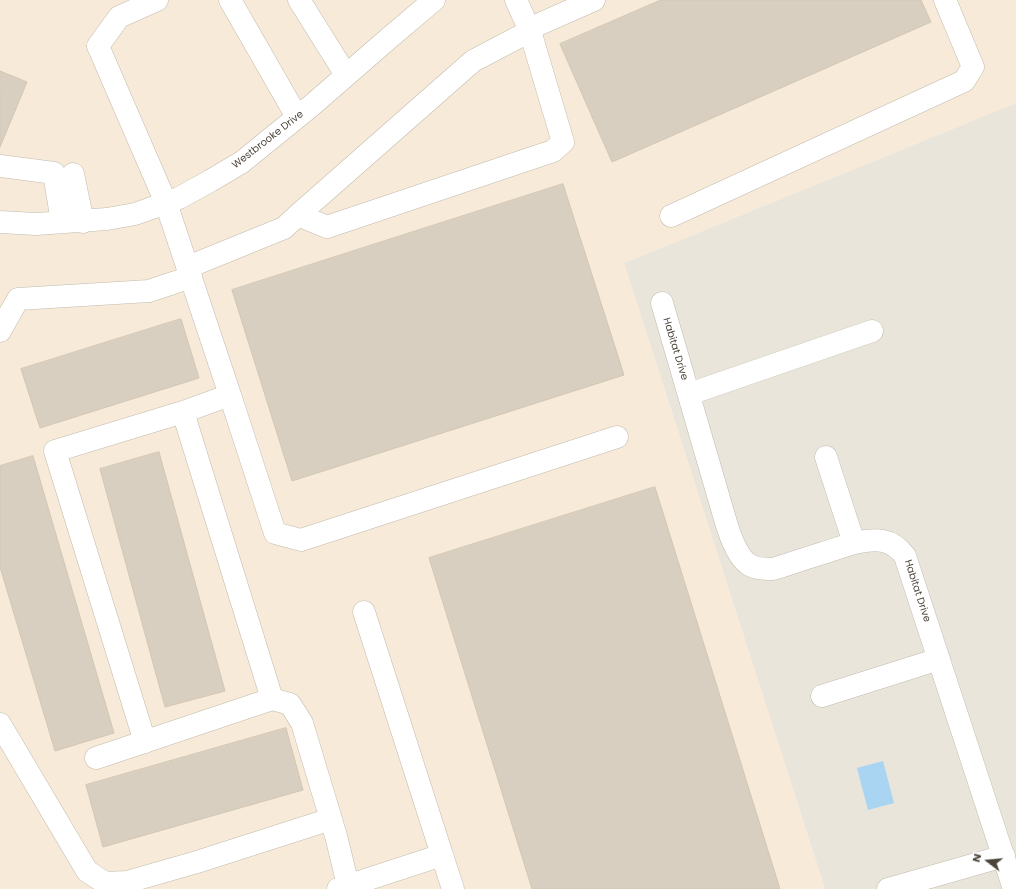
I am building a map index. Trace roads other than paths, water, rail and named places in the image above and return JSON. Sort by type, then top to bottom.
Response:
[{"type":"street","points":[[157,0],[119,17],[98,46],[166,203],[275,533],[301,540],[617,437]]},
{"type":"street","points":[[230,0],[297,117]]},
{"type":"street","points":[[299,0],[346,75]]},
{"type":"street","name":"Westbrooke Drive","points":[[0,222],[36,224],[107,220],[135,214],[179,198],[242,162],[434,0]]},
{"type":"street","points":[[298,216],[327,227],[553,151],[563,142],[530,31],[516,0]]},
{"type":"street","points":[[0,331],[18,299],[149,291],[284,228],[473,61],[530,31],[533,27],[594,0]]},
{"type":"street","points":[[671,216],[964,81],[974,67],[944,0]]},
{"type":"street","points":[[0,166],[54,173],[72,222]]},
{"type":"street","points":[[72,222],[73,174]]},
{"type":"street","name":"Habitat Drive","points":[[662,303],[725,519],[732,541],[743,559],[749,565],[764,570],[773,569],[854,543],[872,540],[892,544],[899,548],[905,556],[1014,889]]},
{"type":"street","name":"Habitat Drive","points":[[689,394],[872,331]]},
{"type":"street","points":[[145,742],[55,451],[182,412],[230,395]]},
{"type":"street","points":[[182,412],[272,699]]},
{"type":"street","points":[[826,457],[854,543]]},
{"type":"street","points":[[364,612],[453,889]]},
{"type":"street","points":[[822,696],[939,659]]},
{"type":"street","points":[[96,758],[272,699],[290,704],[302,723],[331,819],[347,888],[442,855]]},
{"type":"street","points":[[0,724],[87,871],[105,883],[127,882],[197,862],[331,819]]},
{"type":"street","points":[[888,889],[1004,856]]},
{"type":"water","points":[[883,761],[894,803],[868,810],[857,768]]}]
